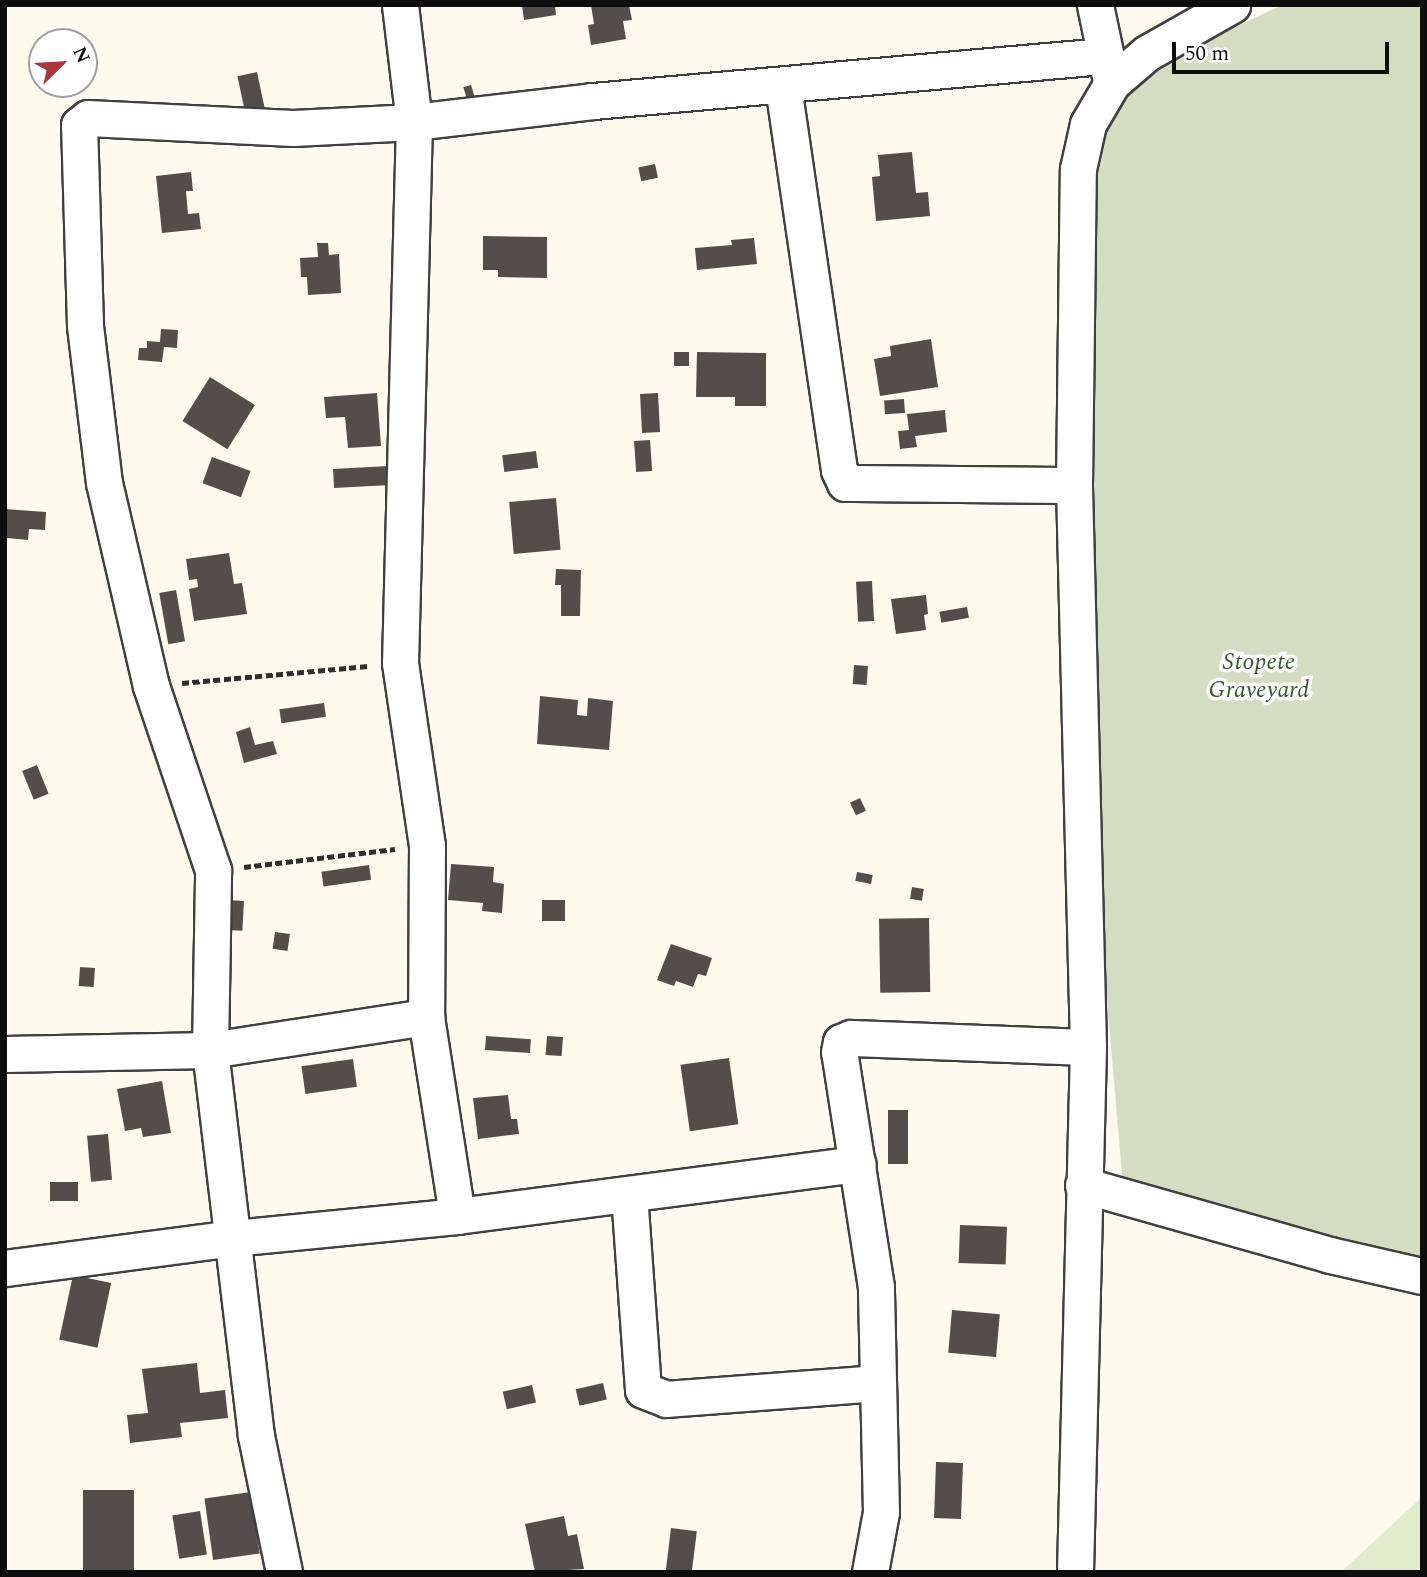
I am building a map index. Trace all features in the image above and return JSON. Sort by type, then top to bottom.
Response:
[{"type":"street","points":[[400,5],[414,122],[400,663],[427,845],[426,1017],[457,1216]]},
{"type":"street","points":[[1074,1572],[1088,1047],[1074,485],[1078,169],[1088,124],[1108,69],[1095,5]]},
{"type":"street","points":[[284,1572],[256,1436],[210,1050],[213,870],[151,686],[103,470],[85,325],[79,125],[88,118],[293,128],[414,122],[593,101],[783,86],[1108,69],[1147,53],[1232,5]]},
{"type":"street","points":[[783,86],[839,470],[845,483],[1074,485]]},
{"type":"street","points":[[5,1054],[210,1050],[426,1017]]},
{"type":"street","points":[[870,1572],[881,1511],[876,1287],[839,1052],[841,1042],[851,1038],[1088,1047]]},
{"type":"street","points":[[5,1268],[234,1238],[457,1216],[858,1164]]},
{"type":"street","points":[[1083,1185],[1330,1255],[1422,1276]]},
{"type":"street","points":[[629,1194],[643,1390],[666,1399],[877,1383]]},
{"type":"path","points":[[151,686],[400,663]]},
{"type":"path","points":[[213,870],[427,845]]},
{"type":"green space","name":"Stopete Graveyard","points":[[1282,5],[1422,5],[1422,1259],[1123,1186],[1094,848],[1095,140],[1115,104],[1185,51]]},
{"type":"green space","points":[[1422,1497],[1422,1572],[1341,1572]]},
{"type":"building","points":[[522,5],[555,5],[556,15],[524,20]]},
{"type":"building","points":[[591,5],[629,5],[632,20],[623,21],[626,39],[591,45],[588,25],[594,24]]},
{"type":"building","points":[[257,72],[267,118],[247,122],[237,76]]},
{"type":"building","points":[[471,85],[476,101],[468,104],[463,87]]},
{"type":"building","points":[[912,152],[916,193],[928,192],[930,216],[876,221],[872,177],[880,176],[878,155]]},
{"type":"building","points":[[655,164],[658,178],[641,181],[638,168]]},
{"type":"building","points":[[191,172],[193,191],[186,191],[188,214],[199,213],[201,229],[162,233],[156,176]]},
{"type":"building","points":[[483,236],[547,237],[547,278],[498,277],[498,270],[483,270]]},
{"type":"building","points":[[754,238],[757,264],[697,270],[695,248],[732,245],[731,240]]},
{"type":"building","points":[[317,243],[328,243],[329,255],[339,254],[341,293],[308,295],[307,277],[301,277],[300,258],[318,257]]},
{"type":"building","points":[[161,329],[178,330],[177,348],[164,347],[162,362],[138,360],[139,348],[147,348],[147,341],[160,342]]},
{"type":"building","points":[[931,339],[938,387],[880,396],[874,359],[891,356],[890,346]]},
{"type":"building","points":[[674,352],[689,352],[689,366],[674,366]]},
{"type":"building","points":[[697,352],[766,353],[766,406],[735,406],[735,397],[696,397]]},
{"type":"building","points":[[210,377],[255,405],[227,449],[182,421]]},
{"type":"building","points":[[377,393],[381,446],[348,448],[345,417],[326,418],[324,397]]},
{"type":"building","points":[[658,393],[660,432],[642,433],[640,394]]},
{"type":"building","points":[[904,399],[905,413],[885,414],[884,400]]},
{"type":"building","points":[[945,410],[947,432],[915,436],[917,447],[900,449],[898,431],[909,430],[907,414]]},
{"type":"building","points":[[650,440],[652,471],[636,472],[634,441]]},
{"type":"building","points":[[536,451],[538,468],[504,472],[502,455]]},
{"type":"building","points":[[212,457],[251,471],[241,497],[202,483]]},
{"type":"building","points":[[389,466],[390,485],[334,488],[333,469]]},
{"type":"building","points":[[556,498],[561,550],[514,554],[509,502]]},
{"type":"building","points":[[5,509],[46,512],[45,530],[29,529],[28,540],[7,538]]},
{"type":"building","points":[[229,553],[234,584],[242,583],[247,614],[194,621],[189,589],[198,587],[197,579],[189,580],[186,559]]},
{"type":"building","points":[[556,569],[581,570],[580,616],[561,616],[561,585],[555,585]]},
{"type":"building","points":[[872,581],[874,621],[858,622],[856,582]]},
{"type":"building","points":[[176,590],[185,641],[168,644],[159,593]]},
{"type":"building","points":[[926,595],[926,630],[896,634],[891,599]]},
{"type":"building","points":[[967,607],[969,618],[941,623],[939,612]]},
{"type":"building","points":[[854,665],[868,666],[867,685],[853,684]]},
{"type":"building","points":[[540,696],[578,700],[577,715],[587,716],[588,698],[613,701],[609,750],[537,744]]},
{"type":"building","points":[[324,703],[326,717],[281,723],[279,709]]},
{"type":"building","points":[[250,727],[255,745],[273,741],[277,754],[244,763],[236,732]]},
{"type":"building","points":[[37,765],[49,794],[34,800],[22,771]]},
{"type":"building","points":[[860,798],[866,811],[856,815],[850,803]]},
{"type":"building","points":[[451,864],[494,867],[493,882],[504,884],[502,913],[482,911],[483,903],[448,900]]},
{"type":"building","points":[[369,865],[371,880],[324,887],[321,872]]},
{"type":"building","points":[[857,872],[873,875],[871,884],[855,881]]},
{"type":"building","points":[[912,887],[924,889],[922,901],[910,899]]},
{"type":"building","points":[[227,900],[244,901],[242,931],[225,930]]},
{"type":"building","points":[[542,900],[565,900],[565,921],[542,921]]},
{"type":"building","points":[[929,918],[930,992],[880,993],[879,919]]},
{"type":"building","points":[[275,932],[290,934],[287,951],[273,949]]},
{"type":"building","points":[[671,944],[712,958],[706,976],[698,974],[693,987],[676,981],[674,986],[657,980]]},
{"type":"building","points":[[80,967],[95,968],[94,987],[79,986]]},
{"type":"building","points":[[486,1036],[531,1039],[530,1053],[485,1050]]},
{"type":"building","points":[[547,1036],[563,1037],[562,1056],[546,1055]]},
{"type":"building","points":[[729,1058],[738,1124],[690,1131],[680,1065]]},
{"type":"building","points":[[353,1059],[357,1087],[305,1094],[302,1066]]},
{"type":"building","points":[[162,1081],[171,1133],[143,1137],[141,1128],[125,1131],[117,1089]]},
{"type":"building","points":[[508,1095],[511,1119],[517,1119],[519,1134],[478,1139],[473,1098]]},
{"type":"building","points":[[888,1110],[908,1110],[908,1164],[888,1164]]},
{"type":"building","points":[[108,1134],[112,1180],[91,1182],[87,1136]]},
{"type":"building","points":[[50,1182],[78,1182],[78,1201],[50,1201]]},
{"type":"building","points":[[960,1225],[1007,1227],[1006,1265],[959,1263]]},
{"type":"building","points":[[73,1275],[111,1283],[97,1348],[59,1340]]},
{"type":"building","points":[[952,1310],[1000,1314],[996,1357],[948,1353]]},
{"type":"building","points":[[197,1363],[200,1393],[225,1390],[228,1418],[180,1423],[182,1437],[130,1443],[127,1415],[148,1413],[142,1369]]},
{"type":"building","points":[[603,1383],[607,1400],[580,1406],[576,1389]]},
{"type":"building","points":[[532,1385],[536,1403],[507,1409],[503,1392]]},
{"type":"building","points":[[936,1462],[963,1463],[961,1519],[934,1518]]},
{"type":"building","points":[[83,1490],[134,1490],[134,1572],[83,1572]]},
{"type":"building","points":[[251,1492],[260,1553],[213,1560],[204,1499]]},
{"type":"building","points":[[200,1511],[207,1554],[179,1559],[172,1515]]},
{"type":"building","points":[[564,1516],[568,1536],[577,1534],[584,1569],[535,1572],[525,1524]]},
{"type":"building","points":[[671,1528],[697,1531],[692,1572],[666,1570]]}]
